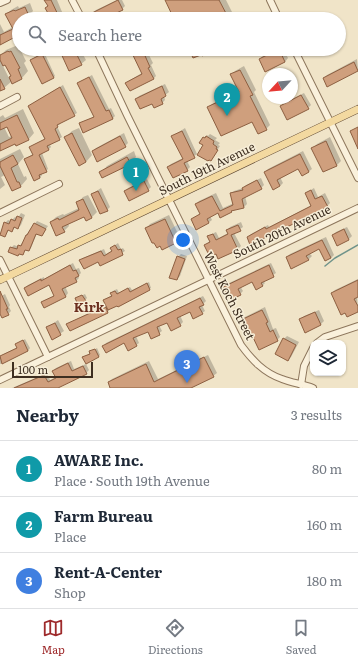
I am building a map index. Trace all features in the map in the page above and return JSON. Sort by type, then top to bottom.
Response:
[{"type":"main road","name":"South 19th Avenue","points":[[0,280],[358,109]]},
{"type":"street","points":[[0,3],[7,0]]},
{"type":"street","points":[[72,0],[78,12]]},
{"type":"street","points":[[270,0],[276,12]]},
{"type":"street","name":"West Koch Street","points":[[99,56],[240,345],[255,363],[268,372],[280,379],[313,388]]},
{"type":"street","points":[[297,56],[358,178]]},
{"type":"street","points":[[0,106],[17,97]]},
{"type":"street","points":[[0,213],[59,184]]},
{"type":"street","name":"South 20th Avenue","points":[[0,380],[358,208]]},
{"type":"street","points":[[0,260],[48,357]]},
{"type":"street","points":[[321,340],[325,337],[358,326]]},
{"type":"street","points":[[301,385],[304,366],[310,354]]},
{"type":"building","points":[[44,0],[51,0],[57,12],[47,12],[45,8],[48,6]]},
{"type":"building","points":[[118,0],[123,10],[119,12],[94,12]]},
{"type":"building","points":[[165,0],[219,0],[225,12],[171,12]]},
{"type":"building","points":[[25,7],[27,12],[12,12],[12,27],[5,14],[14,10],[15,11]]},
{"type":"building","points":[[12,29],[12,39],[0,45],[0,35]]},
{"type":"building","points":[[11,51],[12,56],[14,56],[20,68],[18,69],[22,79],[12,84],[9,77],[11,76],[5,65],[3,66],[0,60],[0,55]]},
{"type":"building","points":[[38,56],[43,56],[54,78],[42,84],[30,60]]},
{"type":"building","points":[[62,56],[78,56],[82,65],[69,71]]},
{"type":"building","points":[[133,56],[145,56],[150,67],[148,68],[154,79],[130,91],[125,83],[142,74]]},
{"type":"building","points":[[265,56],[282,56],[285,62],[273,68],[263,68],[259,59]]},
{"type":"building","points":[[354,62],[358,71],[327,87],[323,78]]},
{"type":"building","points":[[240,70],[253,95],[250,96],[267,130],[258,134],[252,122],[221,136],[207,107],[239,92],[230,74]]},
{"type":"building","points":[[89,77],[106,111],[109,110],[113,119],[83,133],[79,123],[94,117],[77,83]]},
{"type":"building","points":[[0,79],[5,89],[0,91]]},
{"type":"building","points":[[162,86],[166,96],[161,99],[163,104],[154,108],[152,104],[140,109],[135,99]]},
{"type":"building","points":[[60,87],[75,116],[57,125],[58,127],[55,129],[60,140],[47,146],[49,150],[39,155],[47,172],[39,175],[40,178],[34,181],[24,159],[33,155],[29,147],[45,139],[28,106]]},
{"type":"building","points":[[301,95],[309,109],[287,120],[280,106],[284,104],[298,104],[298,97]]},
{"type":"building","points":[[17,115],[29,140],[16,146],[15,144],[0,151],[0,144],[12,138],[7,127],[0,130],[0,123]]},
{"type":"building","points":[[358,127],[358,149],[350,131]]},
{"type":"building","points":[[182,131],[195,158],[184,163],[188,171],[173,178],[167,167],[183,159],[171,136]]},
{"type":"building","points":[[72,133],[86,162],[79,166],[64,137]]},
{"type":"building","points":[[120,136],[126,147],[97,162],[92,151]]},
{"type":"building","points":[[206,136],[214,141],[213,144],[218,150],[211,161],[197,155],[203,145],[199,143],[203,137],[205,138]]},
{"type":"building","points":[[326,141],[337,166],[323,172],[311,148]]},
{"type":"building","points":[[300,154],[309,172],[302,176],[298,169],[277,180],[280,186],[273,190],[264,172]]},
{"type":"building","points":[[13,155],[18,164],[11,168],[17,182],[19,182],[21,187],[12,191],[0,166],[0,162]]},
{"type":"building","points":[[127,157],[131,164],[102,178],[99,172]]},
{"type":"building","points":[[257,180],[262,189],[242,199],[244,208],[231,211],[232,212],[220,218],[218,213],[207,219],[209,223],[196,230],[191,219],[200,214],[195,204],[212,196],[220,211],[233,205],[230,193],[243,190],[242,188]]},
{"type":"building","points":[[144,181],[149,191],[129,201],[124,191]]},
{"type":"building","points":[[311,190],[315,199],[322,196],[328,207],[250,245],[247,237],[311,206],[305,193]]},
{"type":"building","points":[[98,191],[108,211],[100,214],[91,194]]},
{"type":"building","points":[[83,199],[92,218],[86,221],[84,217],[62,227],[65,232],[56,236],[50,222],[58,218],[59,220],[79,210],[76,202]]},
{"type":"building","points":[[17,216],[22,218],[18,229],[14,227],[12,232],[8,230],[5,237],[0,235],[4,222],[9,224],[11,219],[15,221]]},
{"type":"building","points":[[165,219],[176,243],[162,250],[160,246],[157,248],[154,243],[152,243],[145,228]]},
{"type":"building","points":[[34,223],[46,229],[42,236],[36,234],[29,251],[25,250],[23,255],[19,254],[18,256],[8,252],[10,247],[17,249],[18,245],[21,246]]},
{"type":"building","points":[[238,225],[241,231],[231,235],[238,250],[218,259],[216,254],[210,257],[204,245],[210,242],[207,236],[213,234],[216,240],[228,234],[226,230]]},
{"type":"building","points":[[344,229],[349,240],[337,246],[332,235]]},
{"type":"building","points":[[322,240],[331,258],[325,261],[319,249],[306,256],[309,260],[291,269],[286,257]]},
{"type":"building","points":[[115,245],[118,250],[121,249],[123,255],[100,266],[98,262],[84,269],[79,260],[101,251],[104,256],[112,251],[110,248]]},
{"type":"building","points":[[177,256],[185,259],[177,280],[169,278]]},
{"type":"building","points":[[70,265],[73,271],[76,270],[79,276],[75,278],[77,282],[62,289],[66,297],[44,308],[41,302],[54,296],[49,285],[28,296],[24,288],[41,279],[41,281]]},
{"type":"building","points":[[269,265],[274,277],[261,283],[263,286],[256,290],[252,282],[238,289],[241,295],[230,300],[223,287]]},
{"type":"building","points":[[358,280],[358,297],[354,299],[358,306],[358,312],[347,317],[345,313],[341,315],[331,293]]},
{"type":"building","points":[[147,283],[150,290],[118,307],[117,306],[108,310],[103,300],[112,296],[110,293],[115,291],[117,294],[128,288],[130,292]]},
{"type":"building","points":[[0,291],[9,315],[2,318],[0,314]]},
{"type":"building","points":[[82,295],[86,301],[78,305],[75,298]]},
{"type":"building","points":[[200,298],[204,305],[199,307],[203,314],[193,319],[190,312],[177,318],[181,326],[171,331],[167,323],[157,327],[160,335],[151,339],[148,332],[133,338],[137,346],[128,351],[124,343],[106,353],[102,346]]},
{"type":"building","points":[[106,307],[108,313],[70,331],[66,324],[97,310],[98,311]]},
{"type":"building","points":[[262,310],[268,322],[266,323],[270,332],[273,330],[278,341],[259,350],[250,331],[247,332],[245,329],[244,330],[241,325],[243,324],[241,320]]},
{"type":"building","points":[[315,312],[321,325],[305,333],[299,319]]},
{"type":"building","points":[[55,323],[61,335],[52,340],[46,327]]},
{"type":"building","points":[[283,338],[296,345],[288,361],[275,354]]},
{"type":"building","points":[[23,340],[28,351],[2,364],[0,356],[17,348],[15,344]]},
{"type":"building","points":[[95,349],[99,357],[86,364],[82,357],[90,354],[89,351]]},
{"type":"building","points":[[204,357],[214,377],[191,388],[110,388],[108,382],[146,364],[154,382]]},
{"type":"building","points":[[68,363],[72,371],[83,366],[87,374],[58,388],[14,388],[44,375],[48,382],[56,378],[52,371]]},
{"type":"waterway","points":[[325,266],[335,258],[358,245]]},
{"type":"place","name":"Farm Bureau","points":[[227,116]]},
{"type":"place","name":"AWARE Inc.","points":[[136,191]]},
{"type":"place","name":"Rent-A-Center","points":[[187,383]]},
{"type":"district","name":"Kirk","points":[[89,307]]}]
